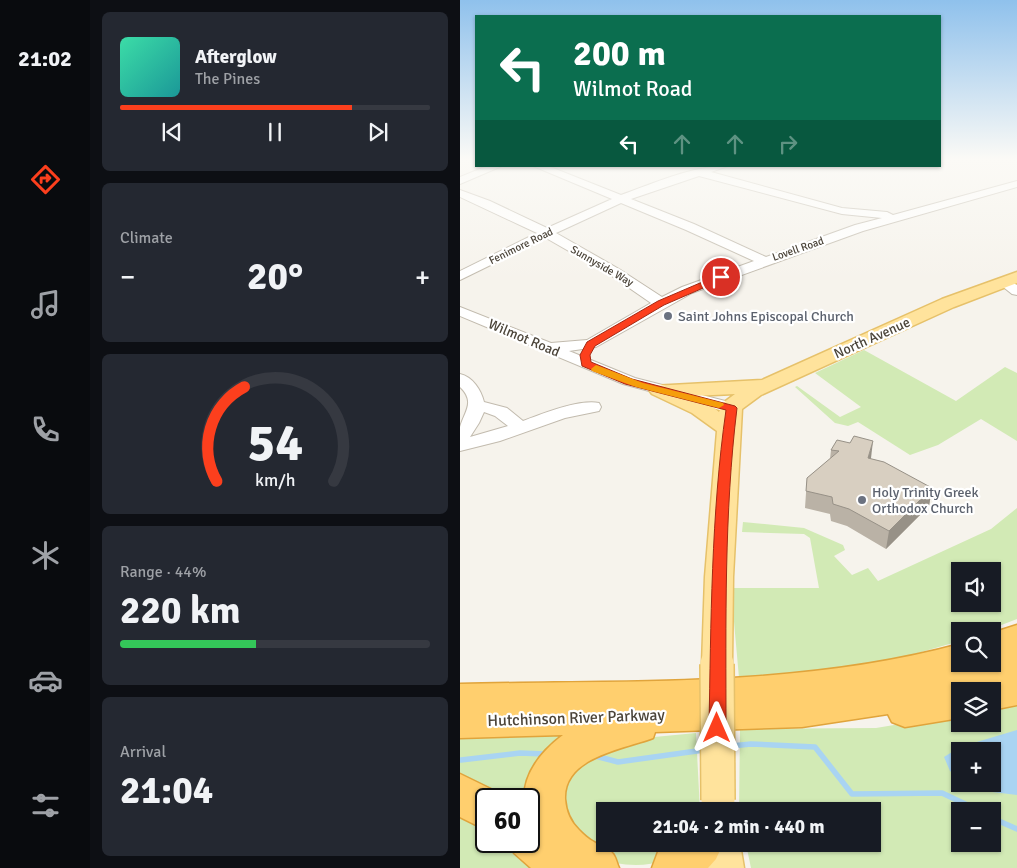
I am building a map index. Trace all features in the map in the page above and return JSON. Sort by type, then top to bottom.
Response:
[{"type":"highway","points":[[1001,645],[1017,639]]},
{"type":"highway","name":"Hutchinson River Parkway","points":[[460,701],[794,691],[871,680],[951,661]]},
{"type":"highway","name":"Hutchinson River Parkway","points":[[460,721],[792,711],[840,706],[906,695],[972,678],[1017,663]]},
{"type":"highway","points":[[1001,692],[1017,689]]},
{"type":"highway","points":[[792,711],[884,712],[951,703]]},
{"type":"highway","points":[[597,868],[574,855],[563,844],[548,823],[544,812],[543,800],[547,785],[555,768],[572,751],[590,740],[616,731],[686,715]]},
{"type":"highway","points":[[460,794],[475,802]]},
{"type":"highway","points":[[540,847],[565,868]]},
{"type":"highway","points":[[674,868],[693,852]]},
{"type":"main road","name":"North Avenue","points":[[730,418],[742,398],[770,384],[948,303],[1013,283]]},
{"type":"main road","points":[[660,390],[706,390],[770,384]]},
{"type":"main road","points":[[660,390],[700,408],[730,418],[719,577],[717,664],[718,802]]},
{"type":"main road","points":[[723,852],[724,868]]},
{"type":"street","name":"Sunnyside Way","points":[[472,199],[546,234],[602,265],[661,303]]},
{"type":"street","name":"Fenimore Road","points":[[464,271],[622,199]]},
{"type":"street","points":[[622,199],[764,261]]},
{"type":"street","points":[[796,199],[842,211],[901,215]]},
{"type":"street","name":"Lovell Road","points":[[549,348],[590,344],[687,290],[860,228],[963,199]]},
{"type":"street","points":[[842,211],[853,218],[860,228]]},
{"type":"street","name":"Wilmot Road","points":[[460,311],[629,382],[660,390]]},
{"type":"street","points":[[586,364],[586,352],[590,344]]},
{"type":"street","points":[[460,379],[469,386],[474,394],[477,405],[472,422],[460,438]]},
{"type":"street","points":[[477,405],[501,412],[521,428]]},
{"type":"street","points":[[460,445],[480,442],[569,411],[593,407]]},
{"type":"green space","points":[[864,350],[956,401],[1005,367],[1017,373],[1017,441],[981,419],[938,445],[910,455],[858,422],[848,426],[835,423],[795,387],[797,386],[840,417],[861,407],[815,373]]},
{"type":"green space","points":[[1017,508],[1017,619],[1001,625],[1001,622],[951,622],[951,644],[872,666],[739,678],[731,588],[819,588],[810,538],[804,534],[742,532],[743,522],[804,528],[843,545],[845,550],[834,556],[852,575],[868,568],[878,581],[991,529]]},
{"type":"green space","points":[[1017,703],[1017,868],[751,868],[748,852],[881,852],[881,802],[739,802],[740,729],[876,728],[951,716],[951,732],[1001,732],[1001,706]]},
{"type":"green space","points":[[589,733],[546,760],[546,835],[540,831],[540,788],[475,790],[460,780],[460,736]]},
{"type":"green space","points":[[696,733],[700,802],[596,802],[596,852],[680,852],[656,863],[636,865],[611,862],[580,848],[555,786],[570,762],[623,740]]},
{"type":"green space","points":[[460,814],[475,824],[475,853],[516,853],[537,868],[460,868]]},
{"type":"water","points":[[1017,730],[1017,795],[992,792],[1001,792],[1001,742],[977,742]]},
{"type":"water","points":[[951,753],[951,772],[950,771],[944,757]]},
{"type":"building","name":"Holy Trinity Greek Orthodox Church","points":[[854,436],[873,441],[868,458],[884,462],[932,488],[889,531],[849,509],[833,504],[832,497],[806,491],[807,478],[839,451],[831,450],[837,440],[850,443]]},
{"type":"waterway","points":[[731,746],[751,744],[815,747],[852,794],[942,793],[961,802]]},
{"type":"waterway","points":[[595,756],[618,762],[704,750]]},
{"type":"waterway","points":[[461,760],[520,753],[545,754]]},
{"type":"waterway","points":[[1001,822],[1017,829]]},
{"type":"slow traffic","points":[[596,369],[640,385],[719,405]]},
{"type":"place","name":"Saint Johns Episcopal Church","points":[[668,316]]},
{"type":"place","name":"Holy Trinity Greek Orthodox Church","points":[[862,500]]},
{"type":"route","points":[[717,728],[719,577],[726,445],[731,408],[629,382],[586,364],[585,355],[590,344],[661,303],[687,290],[721,277]]}]
